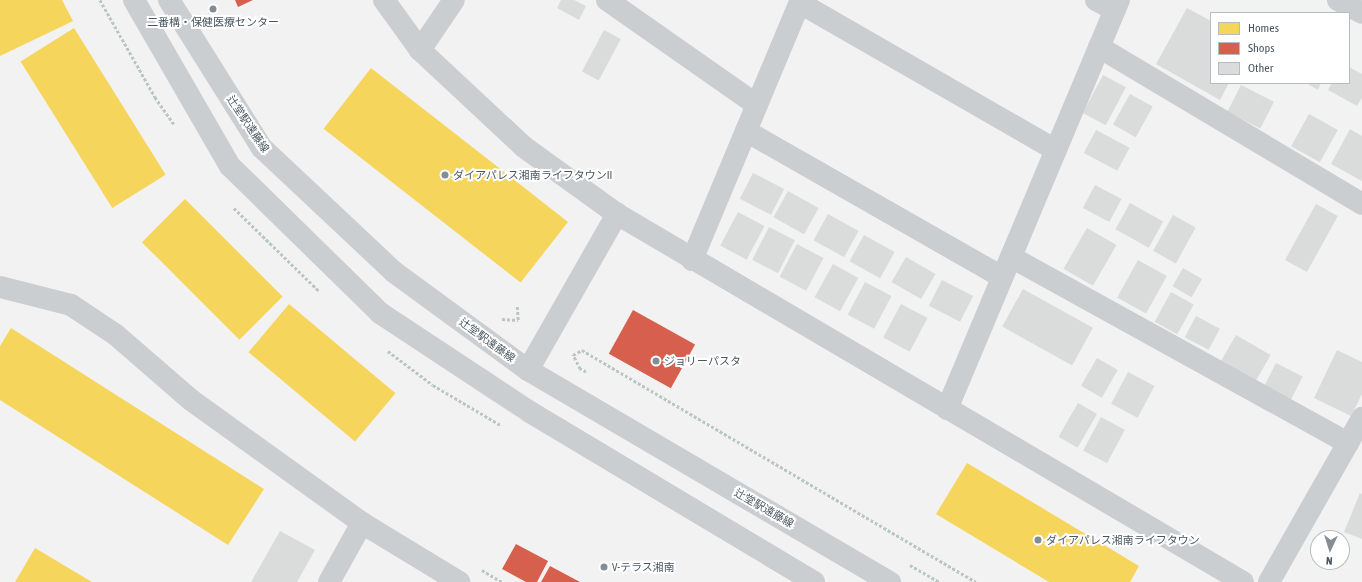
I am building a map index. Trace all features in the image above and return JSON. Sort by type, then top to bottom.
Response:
[{"type":"street","points":[[134,0],[230,166],[380,313],[530,412],[814,582]]},
{"type":"street","name":"辻堂駅遠藤線","points":[[170,0],[262,148],[394,272],[528,370],[890,582]]},
{"type":"street","points":[[384,0],[420,50],[524,147],[618,214],[692,260],[1243,582]]},
{"type":"street","points":[[420,50],[454,0]]},
{"type":"street","points":[[607,0],[757,105]]},
{"type":"street","points":[[947,409],[1117,5],[1096,0]]},
{"type":"street","points":[[1338,0],[1362,13]]},
{"type":"street","points":[[692,260],[800,2],[1056,150]]},
{"type":"street","points":[[1099,47],[1362,204]]},
{"type":"street","points":[[746,131],[1002,278]]},
{"type":"street","points":[[528,370],[618,214]]},
{"type":"street","points":[[1011,257],[1348,443]]},
{"type":"street","points":[[0,287],[71,305],[116,335],[191,400],[362,523],[460,582]]},
{"type":"street","points":[[1270,582],[1362,418]]},
{"type":"street","points":[[328,582],[362,523]]},
{"type":"path","points":[[498,319],[518,320],[517,306]]},
{"type":"path","points":[[580,369],[573,355],[582,350],[976,582]]},
{"type":"building: Homes","points":[[0,0],[62,0],[73,21],[0,56]]},
{"type":"building: Homes","points":[[74,28],[166,175],[112,208],[21,61]]},
{"type":"building: Homes","name":"ダイアパレス湘南ライフタウンII","points":[[371,68],[568,222],[521,283],[324,129]]},
{"type":"building: Homes","points":[[185,199],[283,297],[239,340],[142,242]]},
{"type":"building: Homes","points":[[289,304],[395,393],[355,442],[249,352]]},
{"type":"building: Homes","points":[[11,328],[264,489],[228,545],[0,400],[0,346]]},
{"type":"building: Homes","name":"ダイアパレス湘南ライフタウン","points":[[967,463],[1139,566],[1130,582],[1049,582],[936,514]]},
{"type":"building: Homes","points":[[35,548],[92,582],[15,582]]},
{"type":"building: Shops","points":[[235,0],[253,0],[238,7]]},
{"type":"building: Shops","points":[[633,310],[695,344],[671,388],[609,354]]},
{"type":"building: Shops","points":[[516,544],[548,561],[537,582],[526,582],[502,569]]},
{"type":"building: Shops","points":[[550,566],[580,582],[541,582]]},
{"type":"building: Other","points":[[561,0],[574,0],[586,6],[579,20],[557,8]]},
{"type":"building: Other","points":[[1187,8],[1210,20],[1210,84],[1228,84],[1220,100],[1156,64]]},
{"type":"building: Other","points":[[604,30],[621,39],[599,80],[582,71]]},
{"type":"building: Other","points":[[1350,68],[1362,74],[1362,98],[1357,106],[1328,90],[1331,84],[1350,84]]},
{"type":"building: Other","points":[[1103,75],[1126,87],[1106,125],[1083,113]]},
{"type":"building: Other","points":[[1308,84],[1321,84],[1318,90]]},
{"type":"building: Other","points":[[1241,85],[1274,102],[1260,129],[1227,112]]},
{"type":"building: Other","points":[[1130,94],[1153,107],[1136,137],[1113,125]]},
{"type":"building: Other","points":[[1309,114],[1338,130],[1320,162],[1291,146]]},
{"type":"building: Other","points":[[1350,129],[1362,136],[1362,181],[1331,164]]},
{"type":"building: Other","points":[[1096,130],[1130,148],[1117,171],[1084,153]]},
{"type":"building: Other","points":[[753,173],[784,189],[771,215],[740,199]]},
{"type":"building: Other","points":[[1095,185],[1121,199],[1109,222],[1083,208]]},
{"type":"building: Other","points":[[788,191],[819,208],[804,234],[773,217]]},
{"type":"building: Other","points":[[1130,203],[1163,221],[1149,248],[1115,229]]},
{"type":"building: Other","points":[[1316,204],[1338,216],[1307,272],[1285,260]]},
{"type":"building: Other","points":[[738,212],[764,226],[747,260],[720,246]]},
{"type":"building: Other","points":[[828,214],[859,231],[844,257],[813,240]]},
{"type":"building: Other","points":[[1173,215],[1196,228],[1176,263],[1153,251]]},
{"type":"building: Other","points":[[769,227],[795,240],[778,273],[752,260]]},
{"type":"building: Other","points":[[1087,228],[1116,245],[1093,286],[1064,269]]},
{"type":"building: Other","points":[[864,235],[895,252],[880,278],[849,261]]},
{"type":"building: Other","points":[[797,244],[823,258],[806,291],[780,277]]},
{"type":"building: Other","points":[[906,257],[935,274],[921,299],[892,282]]},
{"type":"building: Other","points":[[1138,260],[1167,276],[1146,314],[1117,298]]},
{"type":"building: Other","points":[[833,264],[858,278],[840,311],[815,297]]},
{"type":"building: Other","points":[[1183,268],[1202,279],[1192,297],[1172,286]]},
{"type":"building: Other","points":[[942,280],[973,296],[960,322],[929,306]]},
{"type":"building: Other","points":[[865,282],[891,296],[874,329],[848,315]]},
{"type":"building: Other","points":[[1023,289],[1093,328],[1072,365],[1002,327]]},
{"type":"building: Other","points":[[1171,292],[1194,305],[1177,334],[1155,322]]},
{"type":"building: Other","points":[[901,304],[927,318],[910,352],[883,338]]},
{"type":"building: Other","points":[[1196,316],[1220,329],[1209,350],[1185,337]]},
{"type":"building: Other","points":[[1236,335],[1271,355],[1256,381],[1221,361]]},
{"type":"building: Other","points":[[1337,350],[1362,362],[1362,394],[1351,416],[1314,398]]},
{"type":"building: Other","points":[[1097,358],[1118,370],[1102,398],[1081,386]]},
{"type":"building: Other","points":[[1276,363],[1303,377],[1291,400],[1264,386]]},
{"type":"building: Other","points":[[1128,372],[1154,386],[1138,418],[1111,404]]},
{"type":"building: Other","points":[[1078,403],[1097,414],[1078,448],[1058,437]]},
{"type":"building: Other","points":[[1101,417],[1125,430],[1107,463],[1083,451]]},
{"type":"building: Other","points":[[1360,493],[1362,494],[1362,539],[1350,534],[1350,530],[1345,530]]},
{"type":"building: Other","points":[[280,531],[315,550],[297,582],[251,582]]},
{"type":"place","name":"二番構・保健医療センター","points":[[213,9]]},
{"type":"place","name":"ダイアパレス湘南ライフタウンII","points":[[445,175]]},
{"type":"place","name":"ジョリーパスタ","points":[[656,361]]},
{"type":"place","name":"ダイアパレス湘南ライフタウン","points":[[1038,540]]},
{"type":"place","name":"V-テラス湘南","points":[[604,567]]}]
